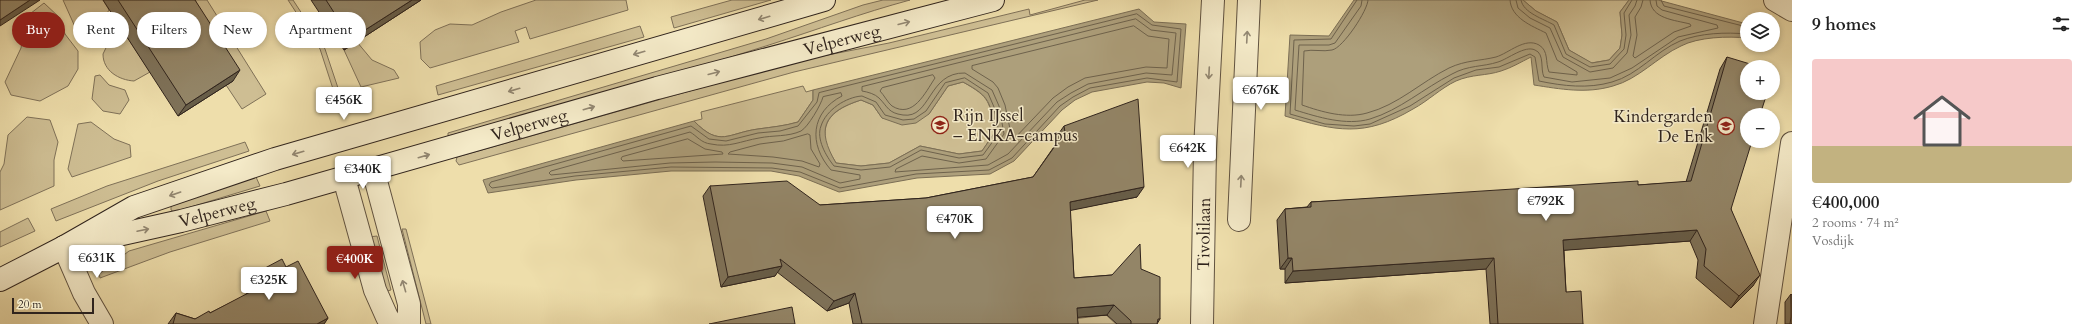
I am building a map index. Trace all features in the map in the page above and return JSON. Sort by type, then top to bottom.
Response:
[{"type":"main road","name":"Velperweg","points":[[0,280],[64,247],[134,207],[275,159],[824,0]]},
{"type":"main road","name":"Velperweg","points":[[64,247],[181,221],[344,178],[657,88],[993,0]]},
{"type":"main road","name":"Tivolilaan","points":[[1202,324],[1205,149],[1213,0]]},
{"type":"main road","points":[[1239,220],[1249,0]]},
{"type":"main road","points":[[1775,0],[1792,10]]},
{"type":"main road","points":[[1765,324],[1792,143]]},
{"type":"main road","points":[[373,170],[409,304],[409,324]]},
{"type":"main road","points":[[344,178],[375,290],[387,317],[392,324]]},
{"type":"main road","points":[[64,247],[84,293],[102,324]]},
{"type":"shaded area","points":[[63,0],[103,0],[109,10],[108,12],[73,12],[73,22]]},
{"type":"shaded area","points":[[180,0],[207,0],[215,12],[209,12],[209,45],[201,33],[201,12],[188,12]]},
{"type":"shaded area","points":[[288,0],[293,0],[301,12],[296,12]]},
{"type":"shaded area","points":[[536,0],[626,0],[628,10],[530,39],[526,27],[515,31],[519,42],[430,68],[421,59],[420,42],[435,30],[450,24],[472,25],[501,12]]},
{"type":"shaded area","points":[[732,0],[771,0],[674,28],[671,17]]},
{"type":"shaded area","points":[[883,0],[910,0],[874,10],[689,70],[448,136],[448,133],[766,39],[863,5]]},
{"type":"shaded area","points":[[1085,0],[1098,0],[794,72],[459,165],[456,161],[457,157],[792,62],[889,43],[1029,9],[1030,15]]},
{"type":"shaded area","points":[[1523,0],[1629,0],[1620,12],[1622,35],[1620,48],[1609,60],[1591,63],[1569,50],[1557,22],[1536,11]]},
{"type":"shaded area","points":[[44,3],[54,12],[32,12]]},
{"type":"shaded area","points":[[640,26],[644,37],[438,95],[436,86]]},
{"type":"shaded area","points":[[65,34],[73,44],[73,48],[76,48],[78,51],[78,69],[68,86],[40,101],[11,95],[5,82],[21,48],[65,48]]},
{"type":"shaded area","points":[[129,40],[150,72],[134,81],[123,79],[113,74],[109,70],[103,54],[106,48],[129,48]]},
{"type":"shaded area","points":[[211,48],[237,48],[266,94],[242,109],[226,85],[232,81]]},
{"type":"shaded area","points":[[347,48],[362,48],[372,60],[394,70],[399,78],[361,87],[344,50]]},
{"type":"shaded area","points":[[320,49],[325,49],[340,94],[335,95]]},
{"type":"shaded area","points":[[100,75],[109,85],[125,90],[129,100],[120,114],[103,111],[92,99],[95,76]]},
{"type":"shaded area","points":[[963,82],[979,92],[990,107],[995,132],[982,151],[959,154],[920,146],[889,163],[861,166],[836,163],[829,151],[825,134],[826,126],[833,114],[846,106],[861,100],[873,105],[882,118],[929,114],[948,86]]},
{"type":"shaded area","points":[[803,86],[806,92],[813,90],[813,100],[798,122],[724,137],[711,134],[694,121],[702,119],[701,112]]},
{"type":"shaded area","points":[[27,117],[50,120],[58,142],[54,160],[54,186],[0,210],[0,172],[4,164],[8,135]]},
{"type":"shaded area","points":[[91,122],[114,139],[130,145],[131,157],[72,177],[68,169],[78,124]]},
{"type":"shaded area","points":[[245,142],[249,151],[158,181],[56,221],[51,209],[107,186]]},
{"type":"shaded area","points":[[256,177],[260,186],[174,212],[171,210],[171,205]]},
{"type":"shaded area","points":[[266,211],[270,221],[170,252],[100,278],[99,274],[129,251]]},
{"type":"shaded area","points":[[28,218],[35,231],[0,247],[0,232]]},
{"type":"shaded area","points":[[402,229],[406,229],[431,324],[426,324]]},
{"type":"shaded area","points":[[377,236],[391,290],[383,292],[369,237]]},
{"type":"shaded area","points":[[1106,315],[1116,324],[1073,324],[1073,319]]},
{"type":"water","points":[[1354,0],[1523,0],[1536,11],[1557,22],[1569,50],[1592,63],[1609,60],[1620,48],[1622,35],[1620,12],[1629,0],[1658,0],[1740,22],[1740,38],[1713,38],[1688,43],[1664,56],[1640,73],[1622,83],[1613,86],[1593,90],[1573,90],[1534,85],[1531,57],[1501,71],[1468,77],[1456,81],[1413,109],[1396,118],[1364,128],[1350,129],[1320,125],[1285,116],[1290,35],[1329,36]]},
{"type":"water","points":[[1139,9],[1154,22],[1186,24],[1181,88],[1164,83],[1147,82],[1092,92],[1075,100],[1062,110],[1014,161],[990,174],[917,178],[839,192],[799,176],[771,171],[671,171],[576,180],[488,193],[483,180],[694,121],[711,134],[724,137],[798,122],[813,100],[813,90]],"holes":[[[963,82],[972,87],[988,101],[995,132],[982,151],[959,154],[920,146],[889,163],[861,166],[836,163],[826,140],[825,131],[831,116],[838,110],[861,100],[873,105],[882,118],[902,125],[916,123],[929,114],[948,86]]]},
{"type":"building","points":[[0,0],[30,0],[12,12],[0,20]]},
{"type":"building","points":[[118,0],[195,0],[209,22],[209,48],[226,48],[240,70],[186,105],[149,48],[201,48],[201,12],[137,12],[137,29],[129,17],[129,12],[126,12]]},
{"type":"building","points":[[326,0],[412,0],[366,29],[366,12],[334,12]]},
{"type":"building","points":[[1727,57],[1740,61],[1740,100],[1765,100],[1762,108],[1740,108],[1740,148],[1750,148],[1731,209],[1760,275],[1739,296],[1704,266],[1706,249],[1697,230],[1563,240],[1566,292],[1581,291],[1583,324],[1498,324],[1494,258],[1293,271],[1292,258],[1288,258],[1285,209],[1311,207],[1311,202],[1638,181],[1638,185],[1691,181]]},
{"type":"building","points":[[1138,99],[1144,187],[1070,202],[1074,278],[1112,275],[1140,244],[1141,269],[1160,277],[1160,319],[1158,319],[1157,324],[1131,324],[1131,321],[1114,305],[1077,308],[1078,324],[862,324],[855,293],[834,301],[780,259],[782,266],[728,277],[710,186],[787,181],[820,205],[926,198],[1033,177],[1065,132],[1064,126]]},
{"type":"building","points":[[282,259],[286,267],[298,261],[328,318],[317,324],[173,324],[176,313],[195,319],[209,311],[210,313],[254,290],[252,286],[255,285],[250,276]]},
{"type":"building","points":[[1791,294],[1792,324],[1790,324],[1791,317]]},
{"type":"building","points":[[792,307],[795,324],[709,324]]},
{"type":"place","name":"Rijn IJssel – ENKA-campus","points":[[940,125]]},
{"type":"place","name":"Kindergarden De Enk","points":[[1726,126]]}]
